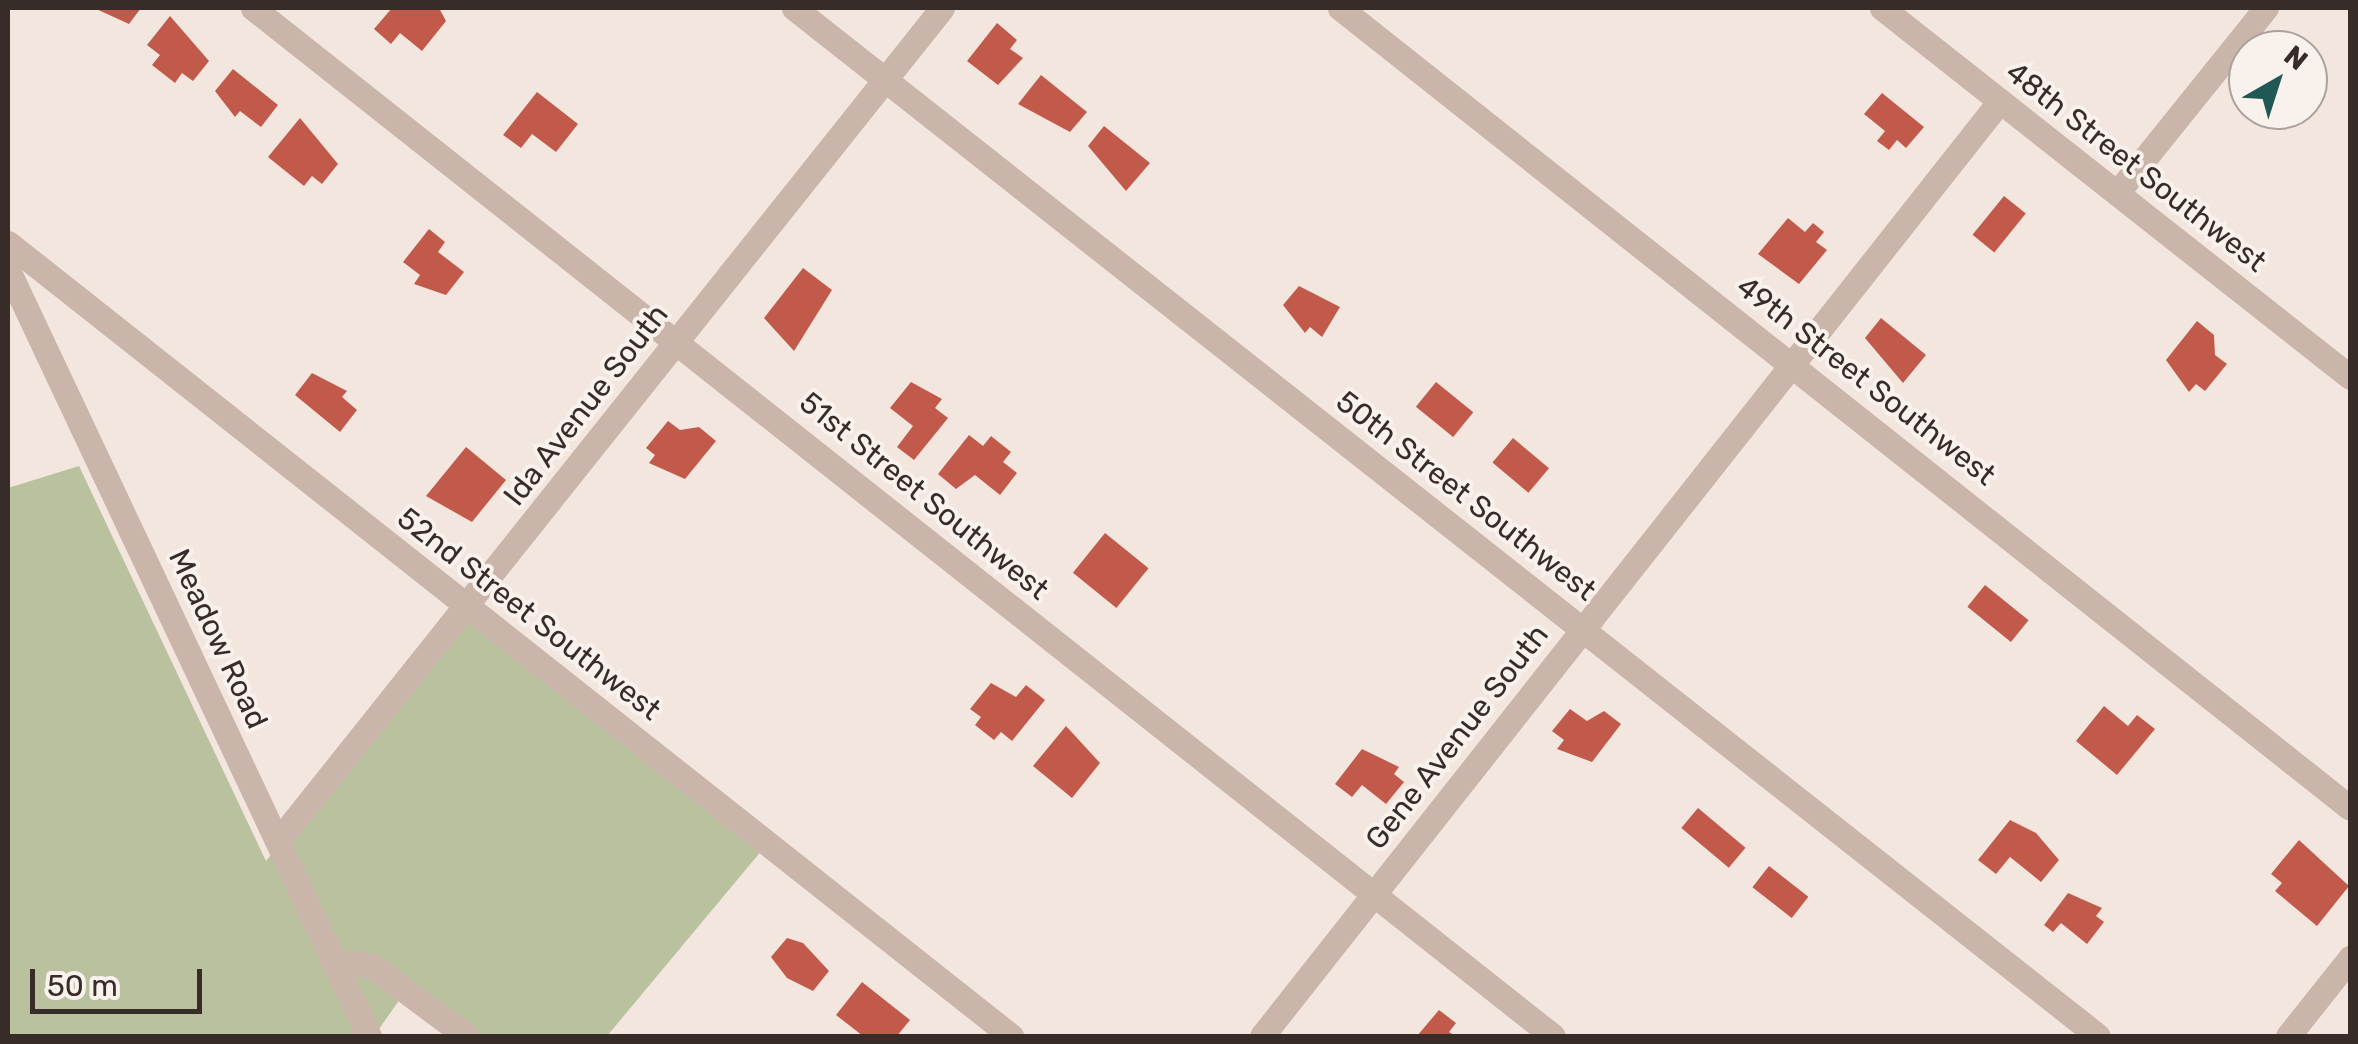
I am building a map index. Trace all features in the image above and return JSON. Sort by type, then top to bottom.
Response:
[{"type":"street","name":"51st Street Southwest","points":[[253,8],[1553,1036]]},
{"type":"street","name":"50th Street Southwest","points":[[794,8],[2098,1036]]},
{"type":"street","name":"Ida Avenue South","points":[[278,841],[942,8]]},
{"type":"street","name":"49th Street Southwest","points":[[1340,8],[2350,808]]},
{"type":"street","name":"48th Street Southwest","points":[[1882,8],[2350,378]]},
{"type":"street","points":[[2117,193],[2266,8]]},
{"type":"street","name":"Gene Avenue South","points":[[1262,1036],[2000,101]]},
{"type":"street","name":"52nd Street Southwest","points":[[8,242],[1011,1036]]},
{"type":"street","name":"Meadow Road","points":[[8,270],[369,1036]]},
{"type":"street","points":[[2288,1036],[2350,958]]},
{"type":"street","points":[[334,961],[372,966],[466,1036]]},
{"type":"green space","points":[[79,466],[266,861],[473,611],[768,843],[607,1036],[465,1036],[405,992],[374,1036],[8,1036],[8,488]]},
{"type":"building","points":[[94,8],[141,8],[129,24]]},
{"type":"building","points":[[392,8],[439,8],[446,21],[422,51],[400,33],[391,44],[374,29]]},
{"type":"building","points":[[170,16],[209,61],[193,81],[182,73],[175,83],[152,65],[160,55],[147,45]]},
{"type":"building","points":[[997,23],[1017,40],[1010,49],[1023,58],[998,85],[967,61]]},
{"type":"building","points":[[233,69],[278,105],[261,127],[240,111],[235,117],[215,91]]},
{"type":"building","points":[[1041,75],[1087,112],[1070,132],[1018,104]]},
{"type":"building","points":[[537,92],[578,124],[556,152],[532,134],[521,148],[503,135]]},
{"type":"building","points":[[1882,93],[1924,127],[1906,148],[1897,140],[1889,150],[1877,141],[1885,131],[1864,114]]},
{"type":"building","points":[[300,118],[338,164],[322,184],[312,176],[304,186],[268,157]]},
{"type":"building","points":[[1104,126],[1150,163],[1126,191],[1088,146]]},
{"type":"building","points":[[2004,196],[2026,214],[1994,252],[1973,235]]},
{"type":"building","points":[[1788,218],[1805,232],[1813,223],[1824,232],[1816,242],[1827,250],[1799,284],[1758,254]]},
{"type":"building","points":[[429,229],[445,242],[438,252],[464,272],[446,295],[414,284],[420,275],[403,262]]},
{"type":"building","points":[[803,268],[832,290],[794,351],[764,318]]},
{"type":"building","points":[[1299,286],[1340,307],[1322,337],[1310,327],[1305,333],[1283,305]]},
{"type":"building","points":[[1881,318],[1926,355],[1903,383],[1865,338]]},
{"type":"building","points":[[2197,321],[2214,335],[2215,355],[2227,364],[2205,391],[2196,384],[2189,392],[2166,360]]},
{"type":"building","points":[[312,373],[347,391],[342,397],[357,410],[340,432],[295,395]]},
{"type":"building","points":[[911,382],[942,399],[935,408],[948,418],[914,460],[897,447],[913,426],[890,408]]},
{"type":"building","points":[[1436,382],[1473,412],[1453,437],[1416,407]]},
{"type":"building","points":[[668,421],[680,430],[699,427],[716,441],[685,479],[649,463],[655,455],[646,448]]},
{"type":"building","points":[[969,435],[983,446],[991,436],[1011,452],[1003,462],[1017,473],[1000,495],[975,475],[956,489],[938,474]]},
{"type":"building","points":[[1513,438],[1549,468],[1528,493],[1492,463]]},
{"type":"building","points":[[466,447],[506,480],[472,522],[426,496]]},
{"type":"building","points":[[1105,533],[1149,568],[1116,608],[1073,573]]},
{"type":"building","points":[[1985,585],[2029,620],[2011,642],[1967,607]]},
{"type":"building","points":[[991,683],[1016,697],[1026,685],[1045,700],[1012,741],[1001,732],[994,740],[975,725],[981,717],[970,709]]},
{"type":"building","points":[[2104,706],[2128,726],[2137,715],[2155,729],[2117,775],[2076,741]]},
{"type":"building","points":[[1570,709],[1587,721],[1604,711],[1621,724],[1592,762],[1557,749],[1564,740],[1552,731]]},
{"type":"building","points":[[1066,726],[1100,763],[1072,798],[1033,766]]},
{"type":"building","points":[[1362,749],[1399,767],[1394,774],[1404,782],[1386,804],[1362,785],[1352,797],[1335,784]]},
{"type":"building","points":[[1698,808],[1745,848],[1729,868],[1681,828]]},
{"type":"building","points":[[2010,820],[2036,833],[2059,860],[2041,882],[2010,857],[1996,874],[1978,860]]},
{"type":"building","points":[[2299,840],[2349,886],[2317,926],[2275,891],[2282,883],[2271,874]]},
{"type":"building","points":[[1769,866],[1808,897],[1792,918],[1752,887]]},
{"type":"building","points":[[2068,893],[2102,908],[2096,916],[2104,922],[2087,944],[2061,923],[2053,932],[2044,925]]},
{"type":"building","points":[[787,938],[803,943],[829,971],[813,991],[787,978],[771,957]]},
{"type":"building","points":[[862,982],[910,1020],[897,1036],[863,1036],[836,1015]]},
{"type":"building","points":[[1439,1010],[1456,1023],[1449,1032],[1455,1036],[1417,1036]]}]
